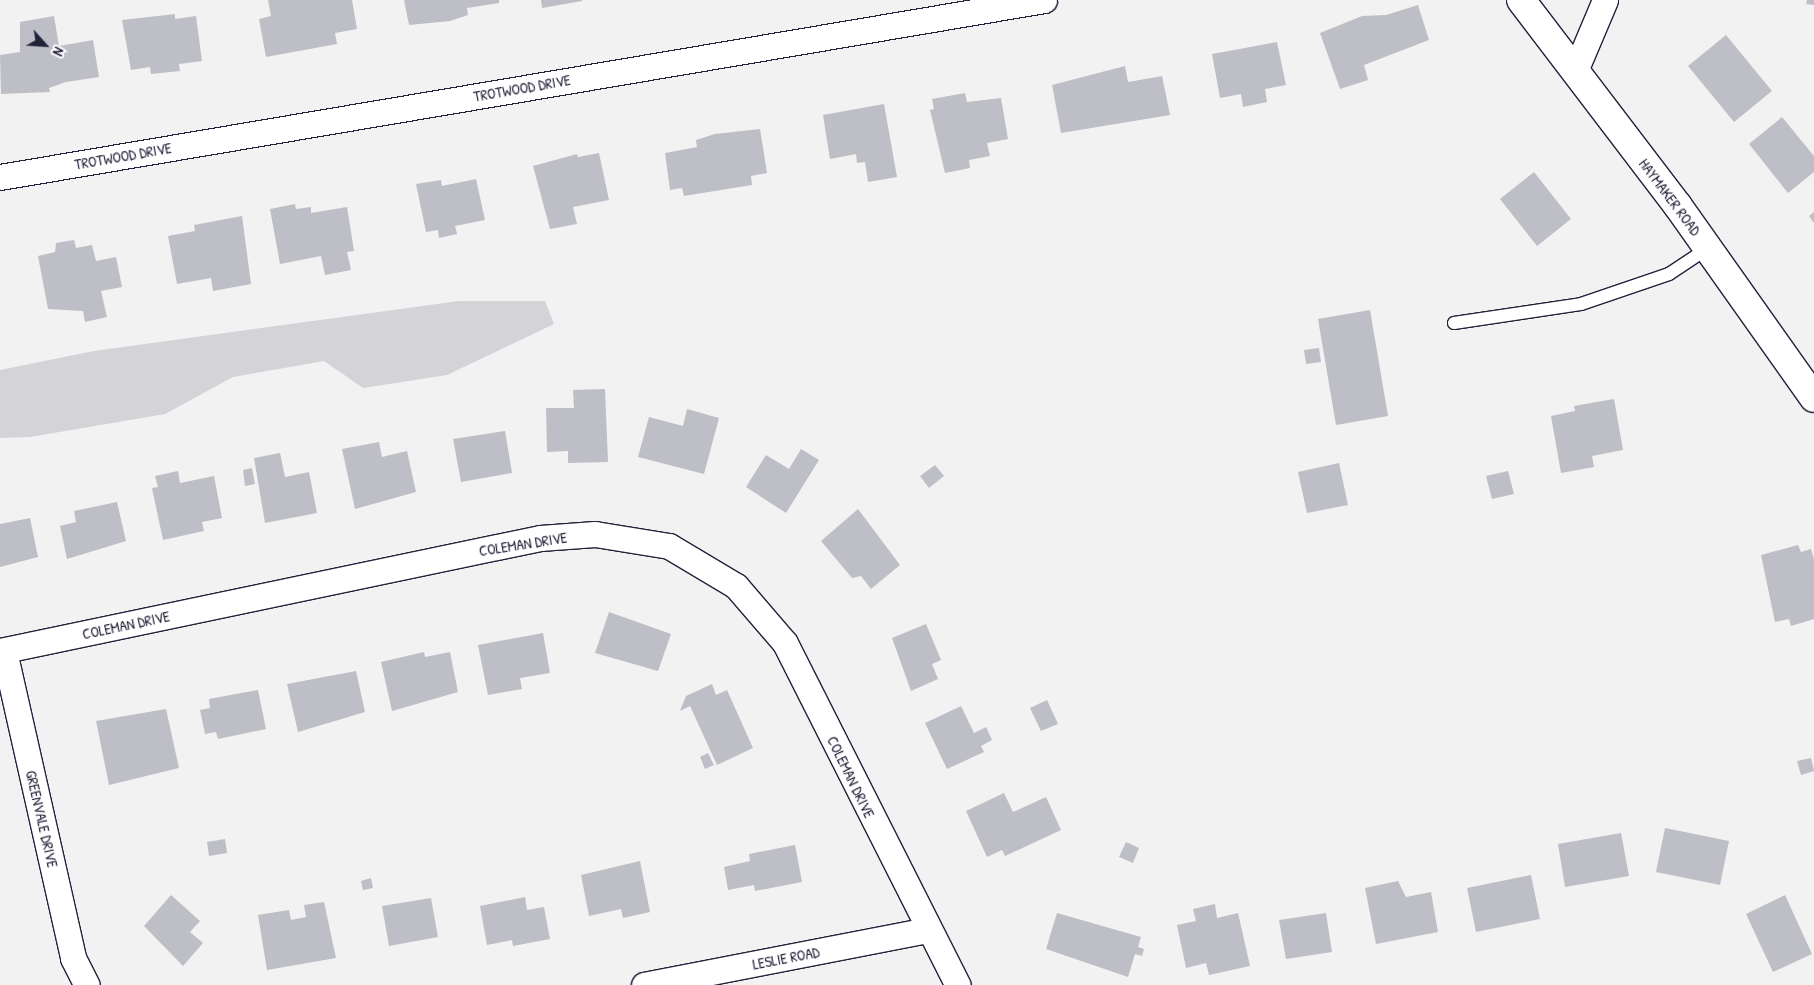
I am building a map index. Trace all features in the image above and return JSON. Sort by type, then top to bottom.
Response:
[{"type":"main road","name":"HAYMAKER ROAD","points":[[1521,0],[1708,248],[1814,398]]},
{"type":"street","name":"TROTWOOD DRIVE","points":[[0,177],[1044,0]]},
{"type":"street","points":[[1575,71],[1605,0]]},
{"type":"street","name":"COLEMAN DRIVE","points":[[2,651],[540,538],[595,534],[669,546],[736,586],[785,643],[927,930],[958,985]]},
{"type":"street","name":"GREENVALE DRIVE","points":[[2,651],[73,958],[87,985]]},
{"type":"street","name":"LESLIE ROAD","points":[[644,985],[927,930]]},
{"type":"lane","points":[[1454,324],[1581,304],[1669,274],[1708,248]]},
{"type":"shaded area","points":[[459,301],[545,301],[554,324],[447,375],[363,388],[324,361],[233,377],[165,414],[30,437],[0,438],[0,370],[94,351]]},
{"type":"building","points":[[268,0],[352,0],[357,29],[335,33],[337,44],[266,57],[259,19],[271,16]]},
{"type":"building","points":[[404,0],[499,0],[499,3],[467,8],[468,15],[450,21],[409,25]]},
{"type":"building","points":[[541,0],[582,0],[582,1],[542,8]]},
{"type":"building","points":[[1807,0],[1814,0],[1814,5],[1806,4]]},
{"type":"building","points":[[1418,5],[1429,40],[1364,65],[1368,80],[1340,89],[1320,33],[1362,16],[1386,15]]},
{"type":"building","points":[[175,14],[175,19],[196,16],[202,61],[179,64],[180,71],[151,74],[150,67],[131,70],[122,20]]},
{"type":"building","points":[[54,16],[59,46],[93,40],[99,77],[66,82],[49,88],[50,92],[1,94],[0,55],[20,52],[20,22]]},
{"type":"building","points":[[1726,35],[1772,91],[1734,122],[1688,66]]},
{"type":"building","points":[[1277,42],[1286,85],[1265,89],[1267,102],[1243,107],[1241,94],[1220,98],[1212,54]]},
{"type":"building","points":[[1125,66],[1128,82],[1162,76],[1170,115],[1061,133],[1052,85]]},
{"type":"building","points":[[965,93],[967,102],[1001,98],[1008,139],[987,143],[990,156],[969,160],[970,168],[945,173],[930,110],[934,109],[932,99]]},
{"type":"building","points":[[884,104],[897,177],[868,182],[865,162],[857,163],[856,154],[830,159],[823,115]]},
{"type":"building","points":[[1782,117],[1814,156],[1814,172],[1788,193],[1749,144]]},
{"type":"building","points":[[760,129],[767,173],[751,176],[752,185],[684,196],[682,188],[670,190],[665,153],[697,147],[696,140],[715,134]]},
{"type":"building","points":[[599,153],[609,200],[573,207],[577,224],[550,229],[533,166],[577,154],[578,157]]},
{"type":"building","points":[[1534,172],[1571,219],[1537,246],[1500,199]]},
{"type":"building","points":[[476,179],[485,220],[455,226],[457,234],[439,238],[438,230],[426,232],[416,184],[441,180],[442,186]]},
{"type":"building","points":[[295,204],[296,209],[311,207],[311,213],[347,207],[354,251],[347,252],[351,270],[325,275],[321,256],[280,264],[270,209]]},
{"type":"building","points":[[1814,212],[1814,223],[1809,216]]},
{"type":"building","points":[[242,216],[251,284],[213,291],[211,278],[177,284],[168,236],[195,231],[194,225]]},
{"type":"building","points":[[74,240],[76,248],[92,245],[96,261],[116,257],[122,287],[101,291],[107,317],[85,322],[83,311],[48,309],[38,256],[55,252],[56,243]]},
{"type":"building","points":[[1370,310],[1388,416],[1336,425],[1318,319]]},
{"type":"building","points":[[1319,348],[1321,362],[1306,364],[1304,350]]},
{"type":"building","points":[[605,389],[608,462],[568,463],[568,451],[547,452],[546,408],[574,408],[573,390]]},
{"type":"building","points":[[1614,399],[1623,450],[1592,456],[1594,467],[1561,473],[1551,416],[1575,411],[1574,406]]},
{"type":"building","points":[[687,409],[719,418],[704,474],[638,457],[649,417],[683,426]]},
{"type":"building","points":[[505,431],[512,473],[461,482],[453,439]]},
{"type":"building","points":[[379,442],[382,457],[407,451],[416,492],[355,509],[342,449]]},
{"type":"building","points":[[801,449],[819,460],[786,513],[746,487],[766,455],[789,469]]},
{"type":"building","points":[[280,453],[285,477],[309,472],[317,513],[265,523],[254,458]]},
{"type":"building","points":[[1339,463],[1348,505],[1307,513],[1298,472]]},
{"type":"building","points":[[935,465],[944,476],[929,488],[920,476]]},
{"type":"building","points":[[252,468],[255,484],[245,486],[243,470]]},
{"type":"building","points":[[178,471],[180,483],[214,476],[222,518],[202,522],[204,531],[163,540],[152,488],[158,487],[155,476]]},
{"type":"building","points":[[1508,471],[1514,494],[1492,499],[1486,476]]},
{"type":"building","points":[[117,502],[126,541],[67,559],[60,526],[76,522],[74,511]]},
{"type":"building","points":[[858,509],[900,565],[871,589],[861,576],[852,578],[821,541]]},
{"type":"building","points":[[30,518],[38,557],[0,567],[0,524]]},
{"type":"building","points":[[1798,545],[1801,552],[1811,549],[1814,559],[1814,619],[1791,626],[1789,619],[1775,622],[1761,555]]},
{"type":"building","points":[[609,612],[671,634],[658,671],[595,653]]},
{"type":"building","points":[[926,624],[941,660],[932,664],[938,679],[911,691],[892,638]]},
{"type":"building","points":[[543,633],[550,673],[520,678],[522,689],[488,695],[478,645]]},
{"type":"building","points":[[424,652],[425,657],[450,652],[458,692],[392,711],[381,662]]},
{"type":"building","points":[[356,671],[365,712],[298,732],[287,684]]},
{"type":"building","points":[[712,684],[716,695],[727,690],[753,748],[717,765],[690,706],[680,711],[686,696]]},
{"type":"building","points":[[258,690],[266,729],[218,739],[216,732],[205,734],[200,710],[210,708],[209,699]]},
{"type":"building","points":[[1047,700],[1058,724],[1041,731],[1030,708]]},
{"type":"building","points":[[961,706],[974,733],[986,727],[992,740],[981,746],[984,752],[947,769],[925,723]]},
{"type":"building","points":[[166,709],[179,768],[109,785],[96,721]]},
{"type":"building","points":[[708,753],[714,765],[705,769],[700,757]]},
{"type":"building","points":[[1811,758],[1814,771],[1801,775],[1797,761]]},
{"type":"building","points":[[1004,793],[1013,812],[1046,797],[1061,830],[1005,856],[1002,850],[987,857],[966,811]]},
{"type":"building","points":[[1665,828],[1729,841],[1720,885],[1656,872]]},
{"type":"building","points":[[1621,833],[1629,876],[1565,887],[1558,844]]},
{"type":"building","points":[[225,839],[227,853],[209,856],[207,842]]},
{"type":"building","points":[[1126,842],[1139,848],[1133,863],[1119,857]]},
{"type":"building","points":[[795,845],[802,882],[755,891],[754,885],[728,890],[724,867],[750,861],[749,854]]},
{"type":"building","points":[[640,861],[650,912],[623,918],[621,909],[589,916],[581,875]]},
{"type":"building","points":[[1531,875],[1540,919],[1476,932],[1467,888]]},
{"type":"building","points":[[371,878],[373,888],[363,890],[361,881]]},
{"type":"building","points":[[1398,881],[1406,897],[1431,892],[1438,932],[1376,944],[1365,888]]},
{"type":"building","points":[[171,895],[200,921],[190,932],[203,943],[183,966],[144,926]]},
{"type":"building","points":[[1785,895],[1812,954],[1773,972],[1746,914]]},
{"type":"building","points":[[525,897],[527,910],[544,907],[550,939],[513,946],[512,940],[487,945],[480,906]]},
{"type":"building","points":[[431,898],[438,937],[389,946],[382,906]]},
{"type":"building","points":[[324,902],[336,958],[267,970],[258,915],[289,910],[291,920],[306,917],[304,905]]},
{"type":"building","points":[[1215,904],[1217,918],[1238,913],[1250,966],[1209,975],[1206,963],[1186,968],[1177,925],[1196,921],[1193,909]]},
{"type":"building","points":[[1057,913],[1141,937],[1138,947],[1144,949],[1142,956],[1135,954],[1128,977],[1046,949]]},
{"type":"building","points":[[1326,913],[1332,952],[1286,959],[1279,920]]}]
